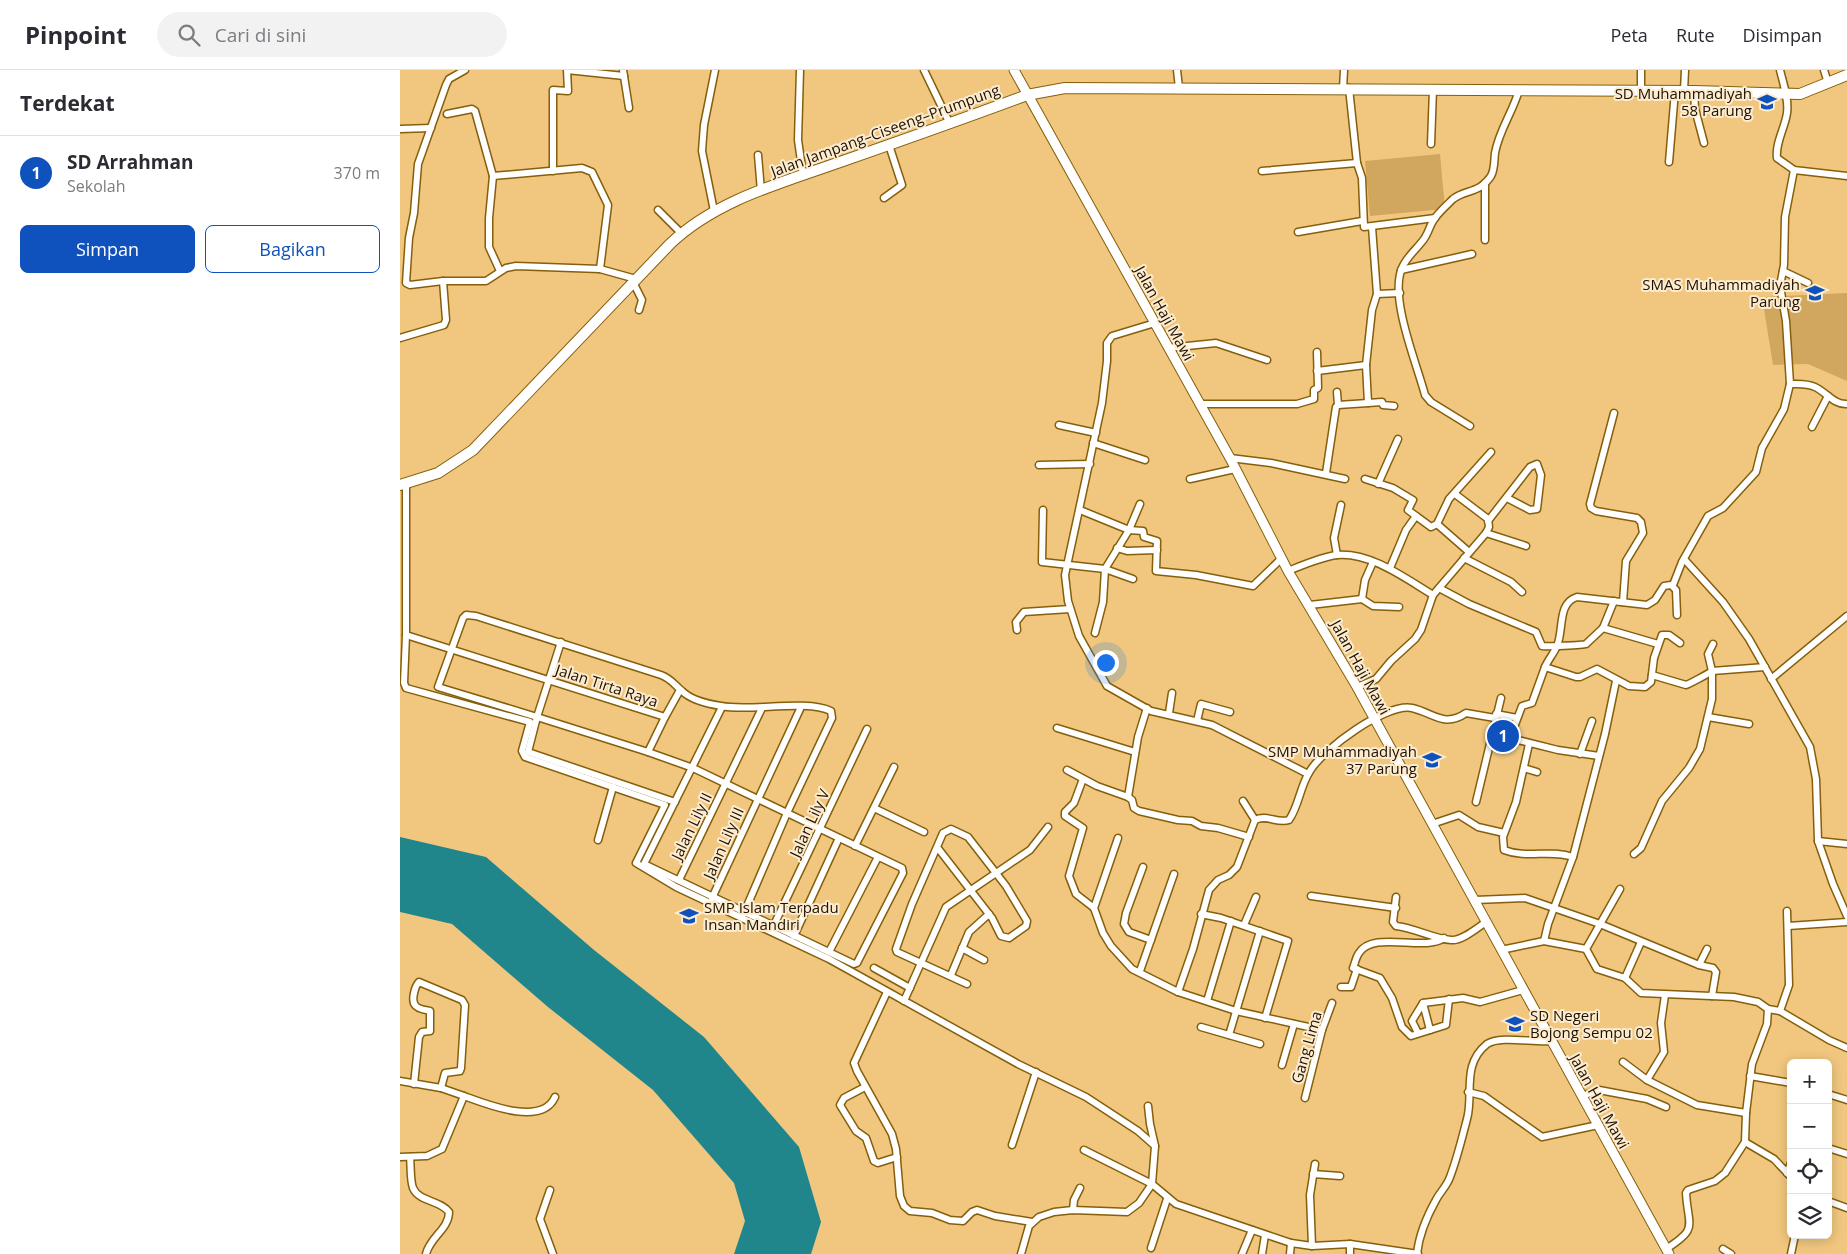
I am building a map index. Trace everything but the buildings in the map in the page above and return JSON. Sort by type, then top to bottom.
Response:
[{"type":"main road","name":"Jalan Jampang–Ciseeng–Prumpung","points":[[403,485],[438,473],[474,450],[682,233],[714,211],[803,175],[1027,95],[1065,88],[1179,88],[1684,91],[1786,95],[1800,94],[1828,83],[1846,73]]},
{"type":"street","points":[[465,70],[449,79],[446,84],[417,169],[414,213],[408,238],[406,283],[410,285],[443,281],[486,281],[493,278],[500,271],[516,266],[600,269],[635,280],[642,300],[639,310]]},
{"type":"street","points":[[553,171],[553,90],[568,91],[568,70],[623,73],[629,108]]},
{"type":"street","points":[[714,70],[704,124],[702,152],[714,211]]},
{"type":"street","points":[[800,70],[798,140],[803,175]]},
{"type":"street","points":[[924,70],[950,124]]},
{"type":"street","name":"Jalan Haji Mawi","points":[[1014,70],[1198,404],[1230,458],[1288,571],[1310,605],[1357,687],[1667,1252]]},
{"type":"street","points":[[1177,70],[1179,88]]},
{"type":"street","points":[[1344,70],[1362,178],[1362,221],[1364,227],[1402,223],[1421,218],[1435,218]]},
{"type":"street","points":[[1641,70],[1641,91]]},
{"type":"street","points":[[1669,162],[1684,91],[1685,70]]},
{"type":"street","points":[[1780,70],[1786,95],[1787,114],[1776,150],[1777,158],[1794,170],[1847,176]]},
{"type":"street","points":[[1824,70],[1828,83]]},
{"type":"street","points":[[1431,144],[1433,89]]},
{"type":"street","points":[[1470,426],[1431,402],[1426,394],[1401,314],[1401,270],[1412,252],[1416,251],[1427,235],[1435,218],[1453,200],[1475,191],[1485,183],[1493,171],[1499,133],[1510,115],[1519,90]]},
{"type":"street","points":[[1684,91],[1695,109],[1704,143]]},
{"type":"street","points":[[447,114],[472,109],[474,112],[493,176],[489,218],[489,247],[500,271]]},
{"type":"street","points":[[400,129],[431,128]]},
{"type":"street","points":[[884,198],[902,186],[888,145]]},
{"type":"street","points":[[758,155],[761,191]]},
{"type":"street","points":[[1262,171],[1358,163]]},
{"type":"street","points":[[493,176],[586,168],[592,172],[608,205],[600,269]]},
{"type":"street","points":[[1677,615],[1677,597],[1673,585],[1684,559],[1708,516],[1723,508],[1756,472],[1762,448],[1784,409],[1790,384],[1786,321],[1780,291],[1783,271],[1785,217],[1794,170]]},
{"type":"street","points":[[1485,183],[1485,240]]},
{"type":"street","points":[[658,210],[682,233]]},
{"type":"street","points":[[1298,232],[1362,221]]},
{"type":"street","points":[[1368,402],[1366,365],[1372,310],[1377,294],[1372,227]]},
{"type":"street","points":[[1401,270],[1472,254]]},
{"type":"street","points":[[1783,271],[1808,283]]},
{"type":"street","points":[[400,338],[444,325],[446,320],[443,281]]},
{"type":"street","points":[[1377,294],[1400,293]]},
{"type":"street","points":[[1155,323],[1109,338],[1096,433],[1067,564],[1065,582],[1070,609],[1079,636],[1104,682],[1111,689],[1147,708],[1212,725],[1308,774]]},
{"type":"street","points":[[1168,348],[1216,343],[1267,360]]},
{"type":"street","points":[[1198,404],[1298,404],[1314,399],[1314,390],[1318,388],[1317,352]]},
{"type":"street","points":[[1318,371],[1366,365]]},
{"type":"street","points":[[1790,384],[1808,384],[1840,404],[1847,404]]},
{"type":"street","points":[[1326,474],[1336,407],[1338,405],[1337,392]]},
{"type":"street","points":[[1812,427],[1828,396]]},
{"type":"street","points":[[1338,405],[1382,402],[1383,405],[1394,406]]},
{"type":"street","points":[[1614,413],[1590,504],[1591,508],[1596,511],[1637,518],[1643,526],[1643,533],[1626,562],[1623,602]]},
{"type":"street","points":[[1059,425],[1096,433]]},
{"type":"street","points":[[1378,484],[1398,439]]},
{"type":"street","points":[[1093,443],[1145,460]]},
{"type":"street","points":[[1364,479],[1392,488],[1413,500],[1408,510],[1431,527],[1437,524],[1444,508],[1491,452]]},
{"type":"street","points":[[1230,458],[1326,474],[1344,479]]},
{"type":"street","points":[[1038,465],[1090,464]]},
{"type":"street","points":[[1357,687],[1376,679],[1391,661],[1415,639],[1421,630],[1433,595],[1486,533],[1488,520],[1532,466],[1537,464],[1541,475],[1540,499],[1536,510],[1530,510],[1507,498]]},
{"type":"street","points":[[1190,479],[1235,469]]},
{"type":"street","points":[[403,485],[406,635],[404,683],[406,688],[530,722],[522,751],[525,757],[665,805],[636,864],[676,887],[826,957],[887,992],[1086,1097],[1138,1131],[1155,1146]]},
{"type":"street","points":[[1455,494],[1488,520]]},
{"type":"street","points":[[1095,633],[1103,602],[1105,569],[1130,530],[1140,504]]},
{"type":"street","points":[[1337,555],[1334,538],[1341,505]]},
{"type":"street","points":[[1043,510],[1041,561],[1105,569],[1133,579]]},
{"type":"street","points":[[1080,510],[1130,530],[1143,531],[1144,537],[1157,541],[1156,571],[1196,575],[1253,586],[1282,558]]},
{"type":"street","points":[[1390,568],[1406,530],[1416,516]]},
{"type":"street","points":[[1437,524],[1469,552]]},
{"type":"street","points":[[1486,533],[1526,546]]},
{"type":"street","points":[[1117,548],[1127,551],[1157,550]]},
{"type":"street","points":[[1288,571],[1337,555],[1373,562],[1390,568],[1433,595]]},
{"type":"street","points":[[1464,558],[1511,582],[1522,592]]},
{"type":"street","points":[[1684,559],[1723,602],[1765,667],[1798,724],[1813,758],[1818,804],[1818,841],[1833,884],[1847,916]]},
{"type":"street","points":[[1362,599],[1366,580],[1373,562]]},
{"type":"street","points":[[1510,738],[1523,705],[1532,703],[1545,667],[1558,644],[1566,606],[1571,599],[1577,597],[1647,605],[1653,603],[1664,586],[1673,585]]},
{"type":"street","points":[[1439,588],[1469,604],[1536,632],[1542,646],[1552,647],[1558,644],[1582,646],[1603,628],[1614,601]]},
{"type":"street","points":[[1310,605],[1362,599],[1373,606],[1399,607]]},
{"type":"street","points":[[1017,630],[1016,622],[1024,612],[1070,609]]},
{"type":"street","points":[[722,706],[693,768],[644,864],[679,880],[712,898],[773,927],[854,964],[857,963],[903,873],[902,868],[855,846],[787,813],[757,798],[693,768],[648,752],[438,687],[463,618],[469,615],[560,642],[668,678],[680,690],[693,698],[722,706],[801,707],[829,710],[833,716],[787,813],[744,913]]},
{"type":"street","points":[[1771,679],[1847,616]]},
{"type":"street","points":[[1603,628],[1658,644]]},
{"type":"street","points":[[1545,667],[1576,677],[1599,669],[1616,681],[1629,686],[1645,686],[1650,684],[1658,644],[1664,634],[1680,643]]},
{"type":"street","name":"Jalan Tirta Raya","points":[[406,635],[665,717],[648,752]]},
{"type":"street","points":[[560,642],[528,752],[675,802]]},
{"type":"street","points":[[1634,854],[1641,848],[1668,791],[1695,759],[1712,700],[1712,671],[1708,654],[1712,644]]},
{"type":"street","points":[[1652,675],[1686,685],[1698,677],[1706,676],[1712,671],[1765,667]]},
{"type":"street","points":[[1544,941],[1573,856],[1616,681]]},
{"type":"street","points":[[665,717],[680,690]]},
{"type":"street","points":[[1169,713],[1172,692]]},
{"type":"street","points":[[1476,802],[1490,736],[1501,698]]},
{"type":"street","points":[[1197,721],[1201,704],[1230,712]]},
{"type":"street","name":"Jalan Lily III","points":[[712,898],[801,707]]},
{"type":"street","name":"Jalan Lily II","points":[[679,880],[762,708]]},
{"type":"street","points":[[1128,797],[1135,752],[1147,708]]},
{"type":"street","points":[[1255,820],[1264,817],[1281,822],[1289,820],[1308,774],[1316,763],[1331,750],[1391,710],[1410,708],[1445,720],[1457,719],[1466,713],[1517,718]]},
{"type":"street","points":[[1708,717],[1749,724]]},
{"type":"street","points":[[1580,754],[1592,721]]},
{"type":"street","points":[[1057,728],[1135,752]]},
{"type":"street","name":"Jalan Lily V","points":[[773,927],[867,729]]},
{"type":"street","points":[[1490,736],[1510,738],[1529,744],[1599,756]]},
{"type":"street","points":[[1529,744],[1516,802],[1504,833],[1502,847],[1505,851],[1531,855],[1553,852],[1573,856]]},
{"type":"street","points":[[855,846],[894,767]]},
{"type":"street","points":[[1524,768],[1537,772]]},
{"type":"street","points":[[1067,770],[1083,779],[1132,798],[1135,809],[1249,836]]},
{"type":"street","points":[[1083,779],[1074,804],[1065,812],[1065,816],[1083,828],[1069,876],[1076,894],[1094,908],[1103,933],[1127,964],[1178,992],[1236,1011],[1322,1030]]},
{"type":"street","points":[[598,840],[613,787]]},
{"type":"street","points":[[1243,801],[1255,820]]},
{"type":"street","points":[[874,808],[924,832]]},
{"type":"street","points":[[1432,824],[1459,815],[1478,827],[1504,833]]},
{"type":"street","points":[[1178,992],[1193,949],[1207,896],[1214,884],[1229,875],[1237,867],[1255,820]]},
{"type":"street","points":[[904,1001],[946,907],[1030,850],[1048,827]]},
{"type":"street","points":[[937,847],[989,914],[1004,937],[1009,938],[1027,924],[1026,917],[996,873],[968,837],[956,830],[947,830],[943,833],[937,847],[896,945],[897,952],[951,975],[967,984]]},
{"type":"street","points":[[794,936],[839,838]]},
{"type":"street","points":[[1094,908],[1118,838]]},
{"type":"street","points":[[1818,841],[1847,844]]},
{"type":"street","points":[[829,952],[878,857]]},
{"type":"street","points":[[1143,867],[1126,913],[1124,924],[1129,932],[1151,940]]},
{"type":"street","points":[[1140,971],[1174,874]]},
{"type":"street","points":[[1586,949],[1620,889]]},
{"type":"street","points":[[1311,896],[1396,908]]},
{"type":"street","points":[[1244,925],[1256,897]]},
{"type":"street","points":[[1396,897],[1394,925],[1414,928],[1452,940],[1469,934],[1486,922]]},
{"type":"street","points":[[1475,900],[1520,897],[1555,907],[1699,965],[1716,970],[1712,996]]},
{"type":"street","points":[[1780,1011],[1789,985],[1787,911]]},
{"type":"street","points":[[951,975],[971,928],[989,914]]},
{"type":"street","points":[[1201,914],[1244,925],[1288,941],[1266,1018]]},
{"type":"street","points":[[1207,1001],[1230,921]]},
{"type":"street","points":[[1788,926],[1847,922]]},
{"type":"street","points":[[1229,1035],[1260,931]]},
{"type":"street","points":[[1444,938],[1434,942],[1380,943],[1367,946],[1359,953],[1353,968],[1380,978],[1392,998],[1405,1032],[1412,1036],[1445,1026],[1448,1023],[1449,999]]},
{"type":"street","points":[[1501,950],[1544,941],[1586,949]]},
{"type":"street","points":[[1625,978],[1641,942]]},
{"type":"street","points":[[962,948],[984,960]]},
{"type":"street","points":[[1699,965],[1708,948]]},
{"type":"street","points":[[1586,949],[1597,970],[1625,978],[1639,992],[1734,997],[1758,1002],[1768,1008],[1780,1011],[1829,1040],[1847,1048]]},
{"type":"street","points":[[874,968],[910,988]]},
{"type":"street","points":[[1341,987],[1351,988],[1357,969]]},
{"type":"street","points":[[414,1084],[419,1037],[422,1032],[430,1031],[430,1011],[417,1008],[414,1003],[415,987],[417,983],[422,982],[462,1000],[465,1005],[462,1068],[460,1071],[445,1073],[442,1088]]},
{"type":"street","points":[[1418,1033],[1412,1021],[1423,1003],[1463,998],[1480,1002],[1523,990]]},
{"type":"street","points":[[887,992],[854,1063],[865,1086],[887,1122],[895,1143],[902,1202],[910,1211],[932,1213],[959,1221],[965,1219],[972,1212],[981,1210],[996,1216],[1032,1222],[1046,1214],[1073,1210],[1132,1210],[1152,1184],[1155,1146],[1148,1106]]},
{"type":"street","points":[[1648,1080],[1664,1052],[1661,1023],[1665,994]]},
{"type":"street","name":"Gang Lima","points":[[1305,1098],[1322,1030],[1332,1003]]},
{"type":"street","points":[[1423,1003],[1430,1030]]},
{"type":"street","points":[[1667,1252],[1685,1237],[1689,1230],[1686,1193],[1688,1190],[1715,1180],[1725,1173],[1745,1142],[1750,1076],[1767,1024],[1768,1008]]},
{"type":"street","points":[[1282,1065],[1294,1024]]},
{"type":"street","points":[[1201,1028],[1260,1044]]},
{"type":"street","points":[[1084,1150],[1152,1184],[1176,1204],[1265,1235],[1291,1243],[1312,1246],[1350,1244],[1418,1254],[1420,1238],[1431,1210],[1450,1177],[1468,1116],[1468,1092],[1475,1060],[1491,1042],[1500,1040],[1532,1042],[1551,1040]]},
{"type":"street","points":[[1623,1062],[1648,1080],[1697,1105],[1746,1113]]},
{"type":"street","points":[[1012,1145],[1036,1072]]},
{"type":"street","points":[[1750,1076],[1787,1083]]},
{"type":"street","points":[[400,1081],[442,1088],[495,1107],[511,1110],[546,1110],[552,1104],[555,1097]]},
{"type":"street","points":[[865,1086],[844,1098],[840,1105],[842,1110],[858,1134],[866,1138],[874,1161],[878,1163],[897,1157]]},
{"type":"street","points":[[1582,1096],[1599,1090],[1647,1099],[1666,1107]]},
{"type":"street","points":[[1468,1092],[1484,1096],[1542,1137],[1598,1125]]},
{"type":"street","points":[[1832,1095],[1847,1100]]},
{"type":"street","points":[[400,1157],[427,1156],[442,1149],[464,1096]]},
{"type":"street","points":[[1745,1142],[1774,1159],[1787,1173]]},
{"type":"street","points":[[1831,1149],[1847,1154]]},
{"type":"street","points":[[410,1157],[413,1188],[418,1195],[445,1207],[449,1212],[446,1224],[431,1242],[426,1254]]},
{"type":"street","points":[[1312,1246],[1310,1206],[1315,1164]]},
{"type":"street","points":[[1313,1174],[1340,1176]]},
{"type":"street","points":[[1073,1210],[1074,1200],[1080,1188]]},
{"type":"street","points":[[550,1190],[540,1219],[553,1254]]},
{"type":"street","points":[[1151,1248],[1167,1198]]},
{"type":"street","points":[[1832,1202],[1847,1208]]},
{"type":"street","points":[[1021,1254],[1032,1222]]},
{"type":"street","points":[[1242,1254],[1252,1230]]},
{"type":"street","points":[[1262,1254],[1265,1235]]},
{"type":"street","points":[[1791,1254],[1794,1239]]},
{"type":"street","points":[[1290,1254],[1291,1243]]},
{"type":"street","points":[[1350,1244],[1350,1254]]},
{"type":"street","points":[[1723,1249],[1731,1254]]},
{"type":"shaded area","points":[[1440,154],[1445,209],[1370,216],[1365,161]]},
{"type":"shaded area","points":[[1847,293],[1847,381],[1808,364],[1773,365],[1762,297]]},
{"type":"water","points":[[400,837],[486,857],[594,950],[704,1037],[799,1147],[821,1222],[811,1254],[734,1254],[745,1221],[734,1183],[653,1090],[548,1007],[452,924],[400,912]]},
{"type":"place","name":"SD Muhammadiyah 58 Parung","points":[[1767,102]]},
{"type":"place","name":"SMAS Muhammadiyah Parung","points":[[1815,293]]},
{"type":"place","name":"SD Arrahman","points":[[1503,736]]},
{"type":"place","name":"SMP Muhammadiyah 37 Parung","points":[[1432,760]]},
{"type":"place","name":"SMP Islam Terpadu Insan Mandiri","points":[[689,916]]},
{"type":"place","name":"SD Negeri Bojong Sempu 02","points":[[1515,1024]]}]
